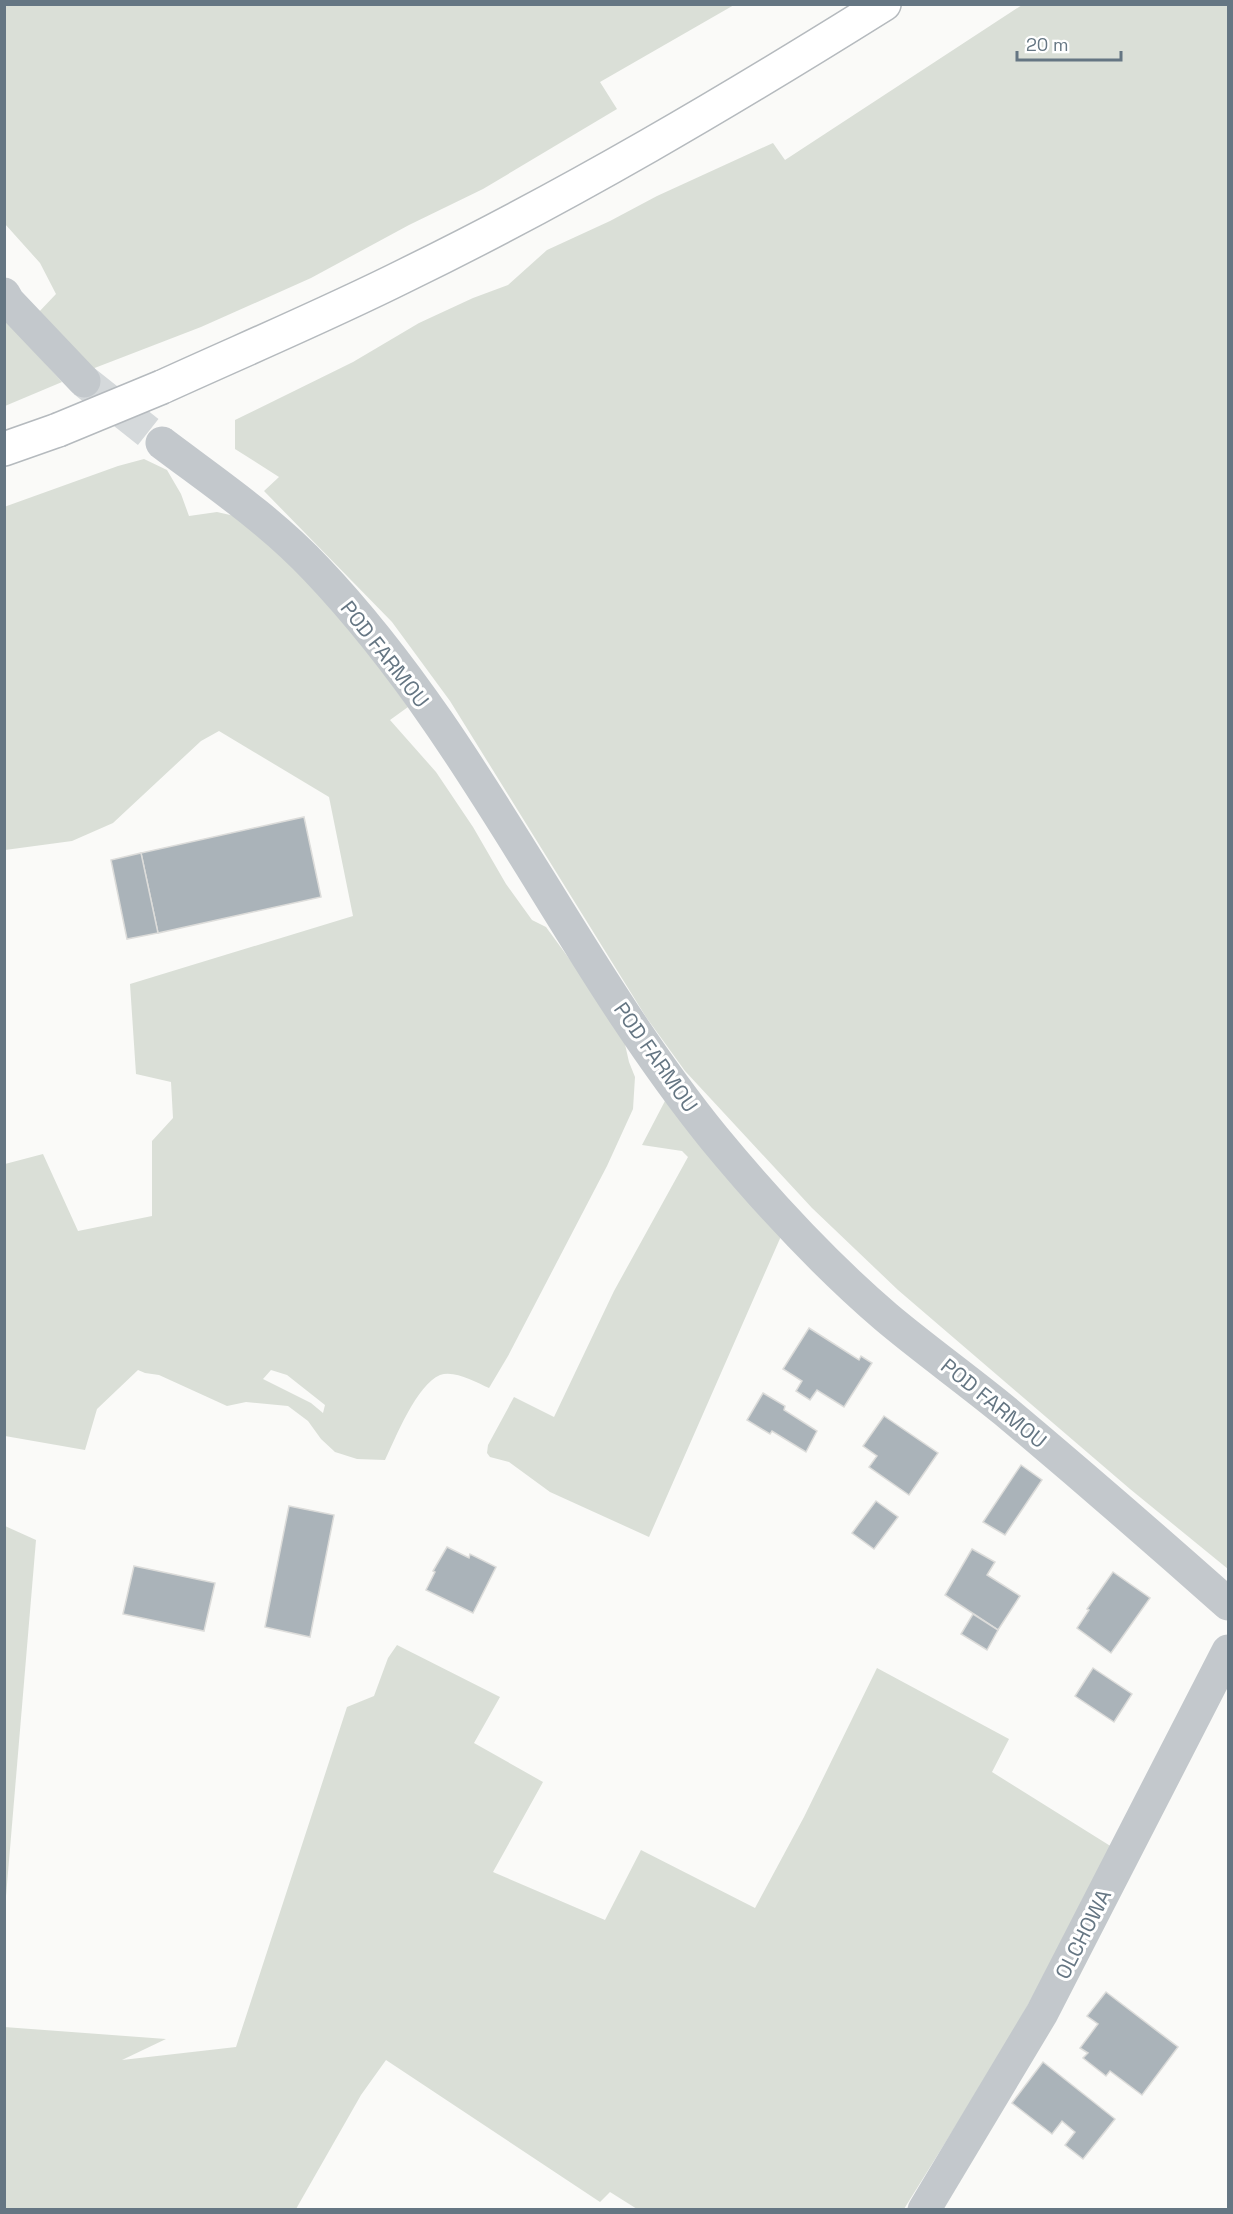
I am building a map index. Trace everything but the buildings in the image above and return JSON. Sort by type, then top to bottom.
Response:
[{"type":"main road","points":[[4,449],[58,430],[162,387],[406,275],[615,165],[790,63],[884,4]]},
{"type":"street","points":[[4,294],[84,381]]},
{"type":"street","name":"POD FARMOU","points":[[162,443],[274,528],[317,569],[392,657],[480,783],[614,998],[660,1066],[713,1137],[769,1202],[886,1317],[958,1372],[1090,1482],[1228,1604]]},
{"type":"street","name":"OLCHOWA","points":[[924,2210],[1042,2013],[1228,1652]]},
{"type":"shaded area","points":[[5,5],[734,5],[600,82],[617,109],[483,189],[409,225],[311,278],[201,327],[92,369],[37,314],[56,294],[40,263],[5,224]]},
{"type":"shaded area","points":[[1022,5],[1228,5],[1228,1569],[1130,1489],[898,1290],[812,1208],[685,1071],[646,1017],[450,701],[392,622],[264,491],[279,477],[235,449],[235,420],[353,362],[419,323],[508,285],[547,250],[657,196],[773,143],[785,160]]},
{"type":"shaded area","points":[[4,318],[62,382],[5,406],[4,406]]},
{"type":"shaded area","points":[[144,459],[167,470],[181,494],[189,516],[217,512],[239,517],[266,538],[345,620],[408,707],[390,720],[436,772],[473,827],[506,884],[532,920],[546,927],[622,1031],[635,1077],[633,1109],[607,1166],[489,1388],[452,1374],[440,1375],[431,1380],[415,1400],[385,1460],[357,1459],[335,1452],[321,1439],[308,1421],[288,1406],[246,1402],[227,1406],[159,1375],[138,1370],[97,1409],[85,1450],[5,1436],[5,1164],[43,1154],[78,1231],[152,1216],[152,1141],[173,1118],[171,1082],[136,1074],[130,984],[353,916],[329,797],[219,731],[201,741],[113,823],[72,841],[5,850],[4,507],[118,466]],"holes":[[[271,1370],[287,1375],[325,1405],[323,1413],[311,1403],[263,1379]]]},
{"type":"shaded area","points":[[666,1099],[782,1234],[649,1537],[550,1492],[509,1462],[490,1457],[487,1453],[488,1445],[514,1397],[554,1417],[614,1291],[688,1157],[682,1151],[642,1145]]},
{"type":"shaded area","points":[[5,1526],[36,1540],[5,1908]]},
{"type":"shaded area","points":[[397,1645],[500,1697],[474,1743],[543,1782],[493,1872],[605,1920],[641,1850],[755,1908],[804,1817],[877,1668],[1009,1739],[992,1772],[1112,1847],[1063,1942],[1001,2053],[904,2209],[637,2209],[610,2192],[600,2202],[386,2060],[361,2095],[296,2209],[5,2209],[4,2027],[166,2039],[122,2060],[236,2047],[347,1707],[374,1696],[388,1658]]},
{"type":"tunnel","points":[[84,381],[162,443]]}]
